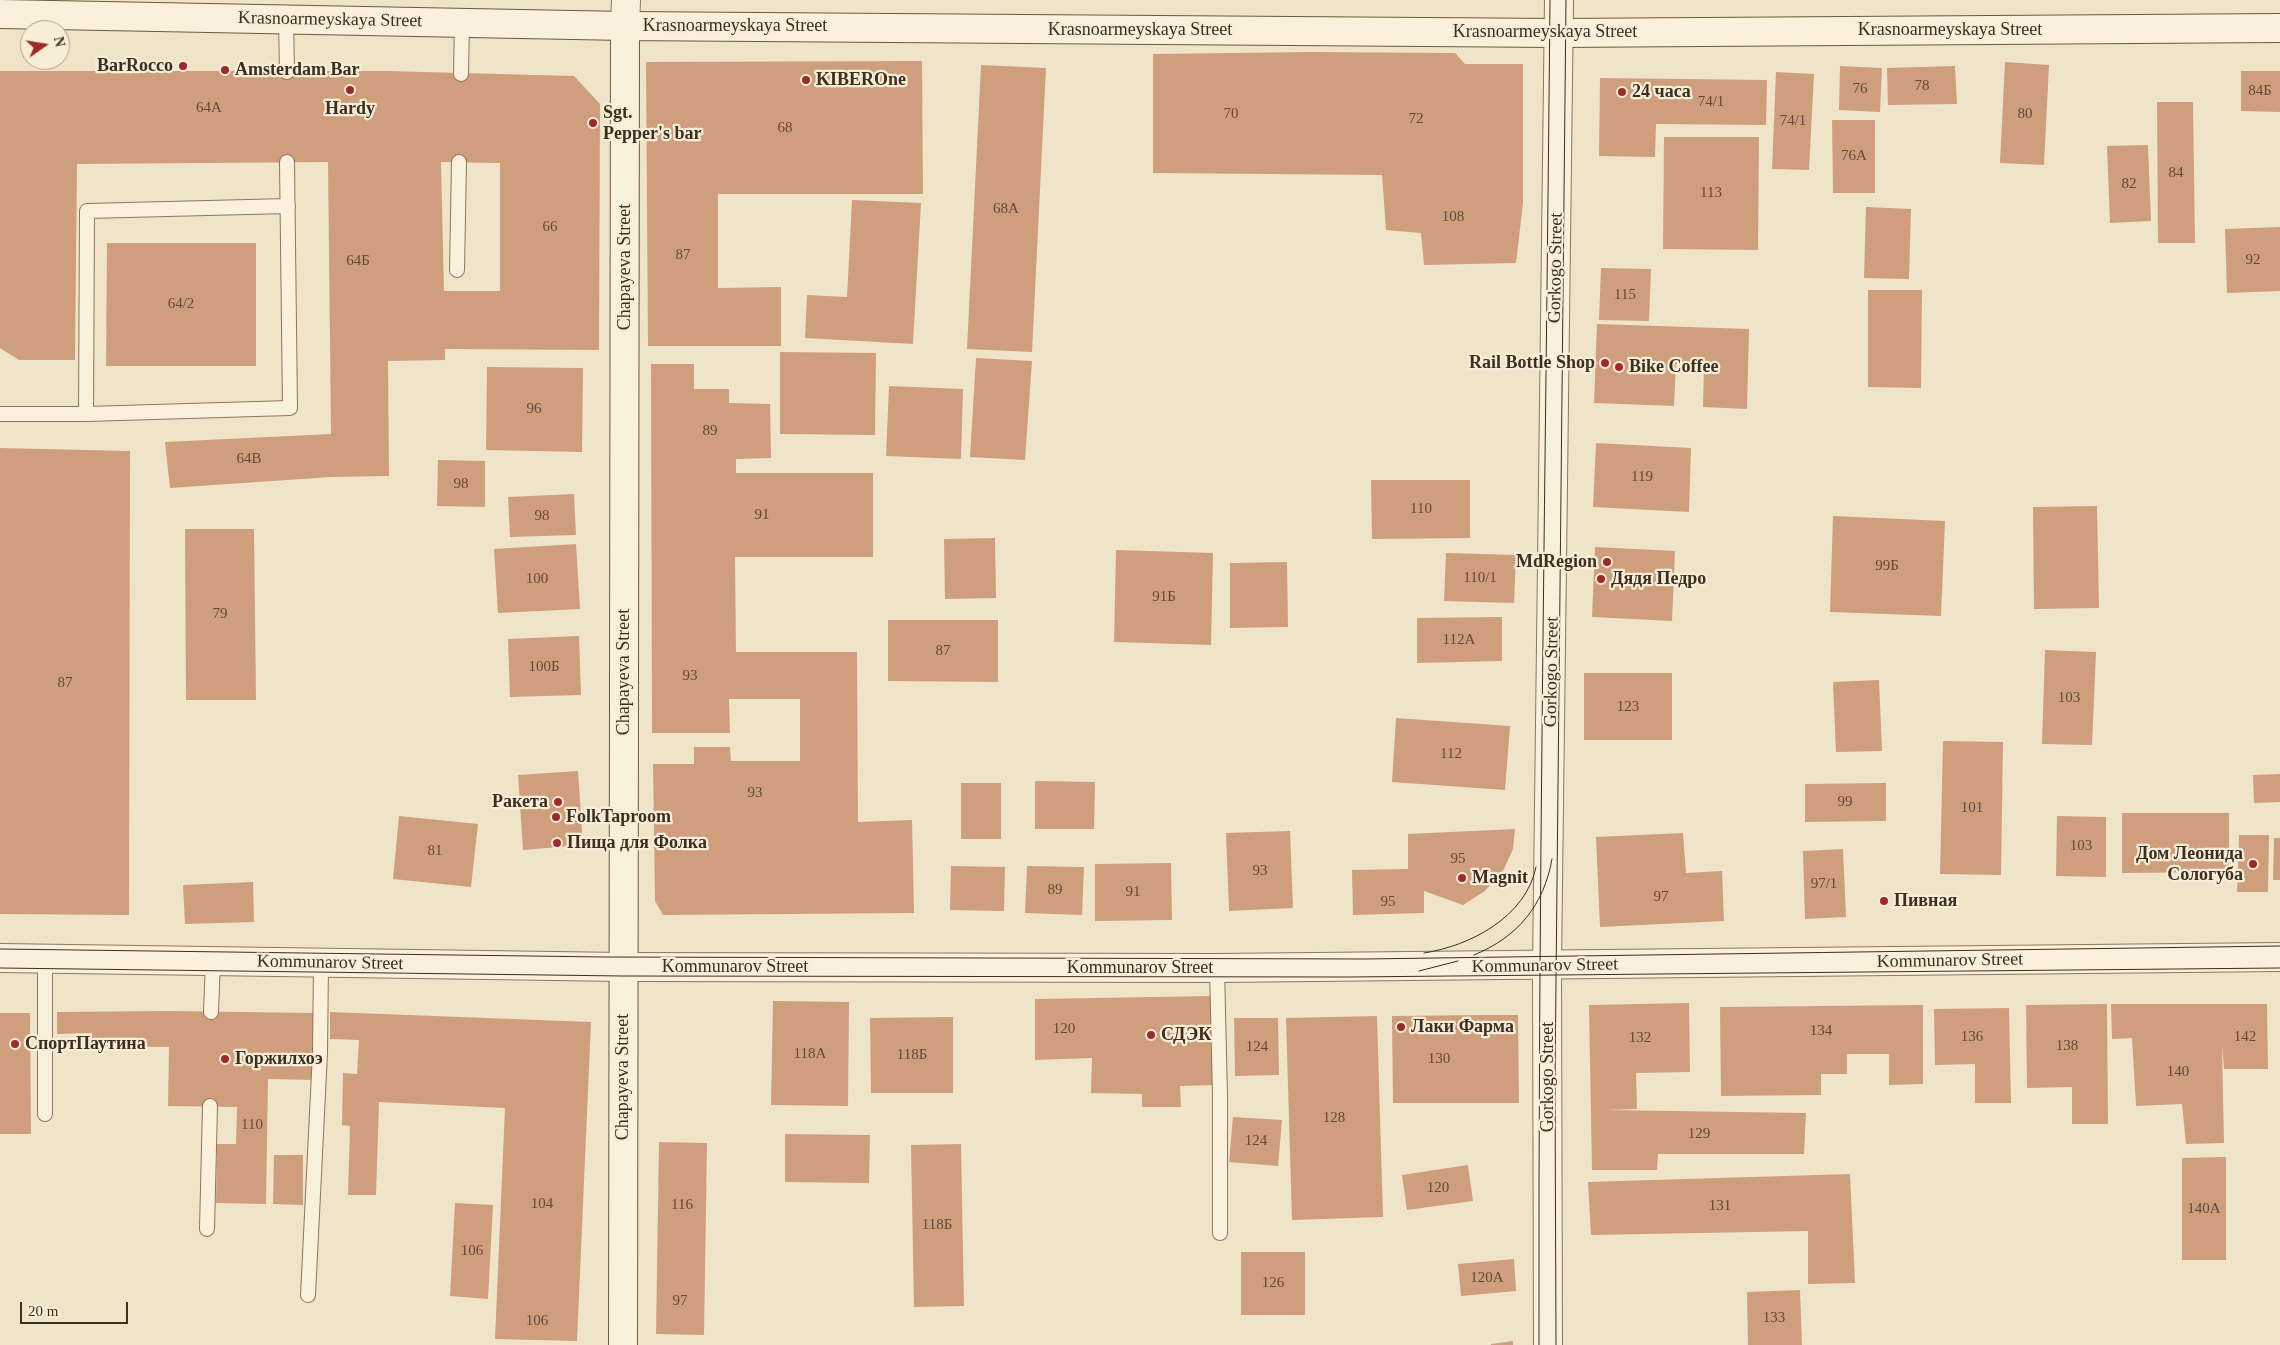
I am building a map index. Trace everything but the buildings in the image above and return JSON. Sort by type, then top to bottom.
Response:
[{"type":"street","name":"Gorkogo Street","points":[[1548,1345],[1548,965],[1559,0]]},
{"type":"street","name":"Krasnoarmeyskaya Street","points":[[0,14],[152,8],[286,19],[462,23],[626,13],[1558,33],[2280,28]]},
{"type":"street","name":"Chapayeva Street","points":[[623,1345],[626,13]]},
{"type":"street","name":"Kommunarov Street","points":[[0,958],[623,967],[1217,968],[2280,957]]},
{"type":"lane","points":[[286,19],[287,72]]},
{"type":"lane","points":[[461,74],[462,23]]},
{"type":"lane","points":[[0,414],[86,414],[290,408],[288,162]]},
{"type":"lane","points":[[457,270],[459,162]]},
{"type":"lane","points":[[86,414],[87,211],[288,206]]},
{"type":"lane","points":[[44,1114],[45,959]]},
{"type":"lane","points":[[211,1012],[212,961]]},
{"type":"lane","points":[[308,1295],[320,1053],[321,963]]},
{"type":"lane","points":[[1217,968],[1220,1096],[1220,1233]]},
{"type":"lane","points":[[207,1230],[210,1106]]},
{"type":"tram line","points":[[1539,1345],[1541,841],[1550,0]]},
{"type":"tram line","points":[[1556,1345],[1555,1080],[1566,0]]},
{"type":"tram line","points":[[1474,955],[1504,939],[1526,918],[1543,891],[1552,859]]},
{"type":"tram line","points":[[1424,953],[1460,944],[1493,926],[1521,901],[1530,885],[1536,867]]},
{"type":"tram line","points":[[0,949],[604,957],[1365,959],[2280,946]]},
{"type":"tram line","points":[[1419,971],[1458,961]]},
{"type":"tram line","points":[[0,968],[623,976],[1349,977],[2280,968]]},
{"type":"place","name":"BarRocco","points":[[183,66]]},
{"type":"place","name":"Amsterdam Bar","points":[[225,70]]},
{"type":"place","name":"KIBEROne","points":[[806,80]]},
{"type":"place","name":"Hardy","points":[[350,90]]},
{"type":"place","name":"24 часа","points":[[1622,92]]},
{"type":"place","name":"Sgt. Pepper's bar","points":[[593,123]]},
{"type":"place","name":"Rail Bottle Shop","points":[[1605,363]]},
{"type":"place","name":"Bike Coffee","points":[[1619,367]]},
{"type":"place","name":"MdRegion","points":[[1607,562]]},
{"type":"place","name":"Дядя Педро","points":[[1601,579]]},
{"type":"place","name":"Ракета","points":[[558,802]]},
{"type":"place","name":"FolkTaproom","points":[[556,817]]},
{"type":"place","name":"Пища для Фолка","points":[[557,843]]},
{"type":"place","name":"Дом Леонида Сологуба","points":[[2253,864]]},
{"type":"place","name":"Magnit","points":[[1462,878]]},
{"type":"place","name":"Пивная","points":[[1884,901]]},
{"type":"place","name":"Лаки Фарма","points":[[1401,1027]]},
{"type":"place","name":"СДЭК","points":[[1151,1035]]},
{"type":"place","name":"СпортПаутина","points":[[15,1044]]},
{"type":"place","name":"Горжилхоэ","points":[[225,1059]]}]
